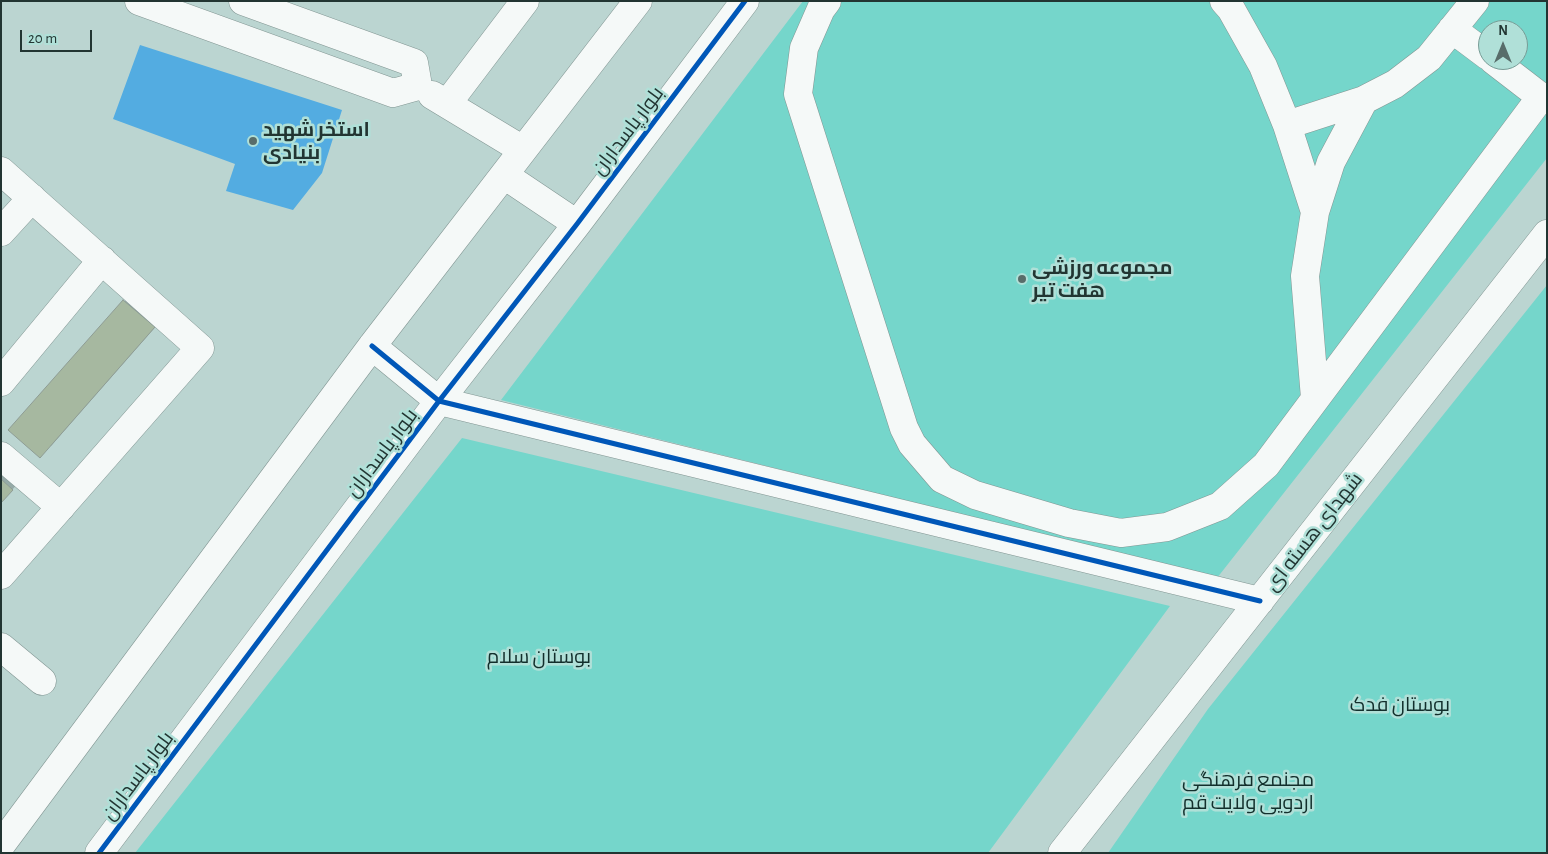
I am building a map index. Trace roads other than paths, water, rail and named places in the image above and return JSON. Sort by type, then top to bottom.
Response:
[{"type":"street","points":[[139,1],[393,94],[418,86]]},
{"type":"street","points":[[243,1],[414,63],[418,86],[523,150]]},
{"type":"street","points":[[447,104],[524,1]]},
{"type":"street","points":[[1,845],[372,346],[638,1]]},
{"type":"street","name":"بلوار پاسداران","points":[[99,853],[439,401],[577,224],[745,1]]},
{"type":"street","points":[[827,1],[821,9],[804,48],[798,94],[904,428],[912,444],[942,479],[975,495],[1068,522],[1121,533],[1167,527],[1220,506],[1266,465],[1314,398],[1541,97],[1506,70]]},
{"type":"street","points":[[1224,1],[1231,9],[1278,89],[1314,212]]},
{"type":"street","points":[[1287,125],[1364,100],[1394,84],[1429,58],[1475,1]]},
{"type":"street","points":[[1452,29],[1478,48]]},
{"type":"street","points":[[1314,398],[1305,276],[1314,212],[1331,162],[1364,100]]},
{"type":"street","points":[[1,171],[200,348],[1,575]]},
{"type":"street","points":[[504,175],[577,224]]},
{"type":"street","points":[[1,232],[32,198]]},
{"type":"street","name":"شهدای هسته ای","points":[[1062,853],[1547,234]]},
{"type":"street","points":[[1,382],[102,260]]},
{"type":"street","points":[[372,346],[439,401],[1260,601]]},
{"type":"street","points":[[1,456],[61,507]]},
{"type":"street","points":[[1,647],[42,682]]},
{"type":"place","name":"استخر شهید بنیادی","points":[[253,141]]},
{"type":"place","name":"مجموعه ورزشی هفت تیر","points":[[1022,279]]},
{"type":"park label","name":"بوستان سلام","points":[[539,657]]},
{"type":"park label","name":"بوستان فدک","points":[[1400,705]]},
{"type":"park label","name":"مجنمع فرهنگی اردویی ولایت قم","points":[[1248,792]]}]
